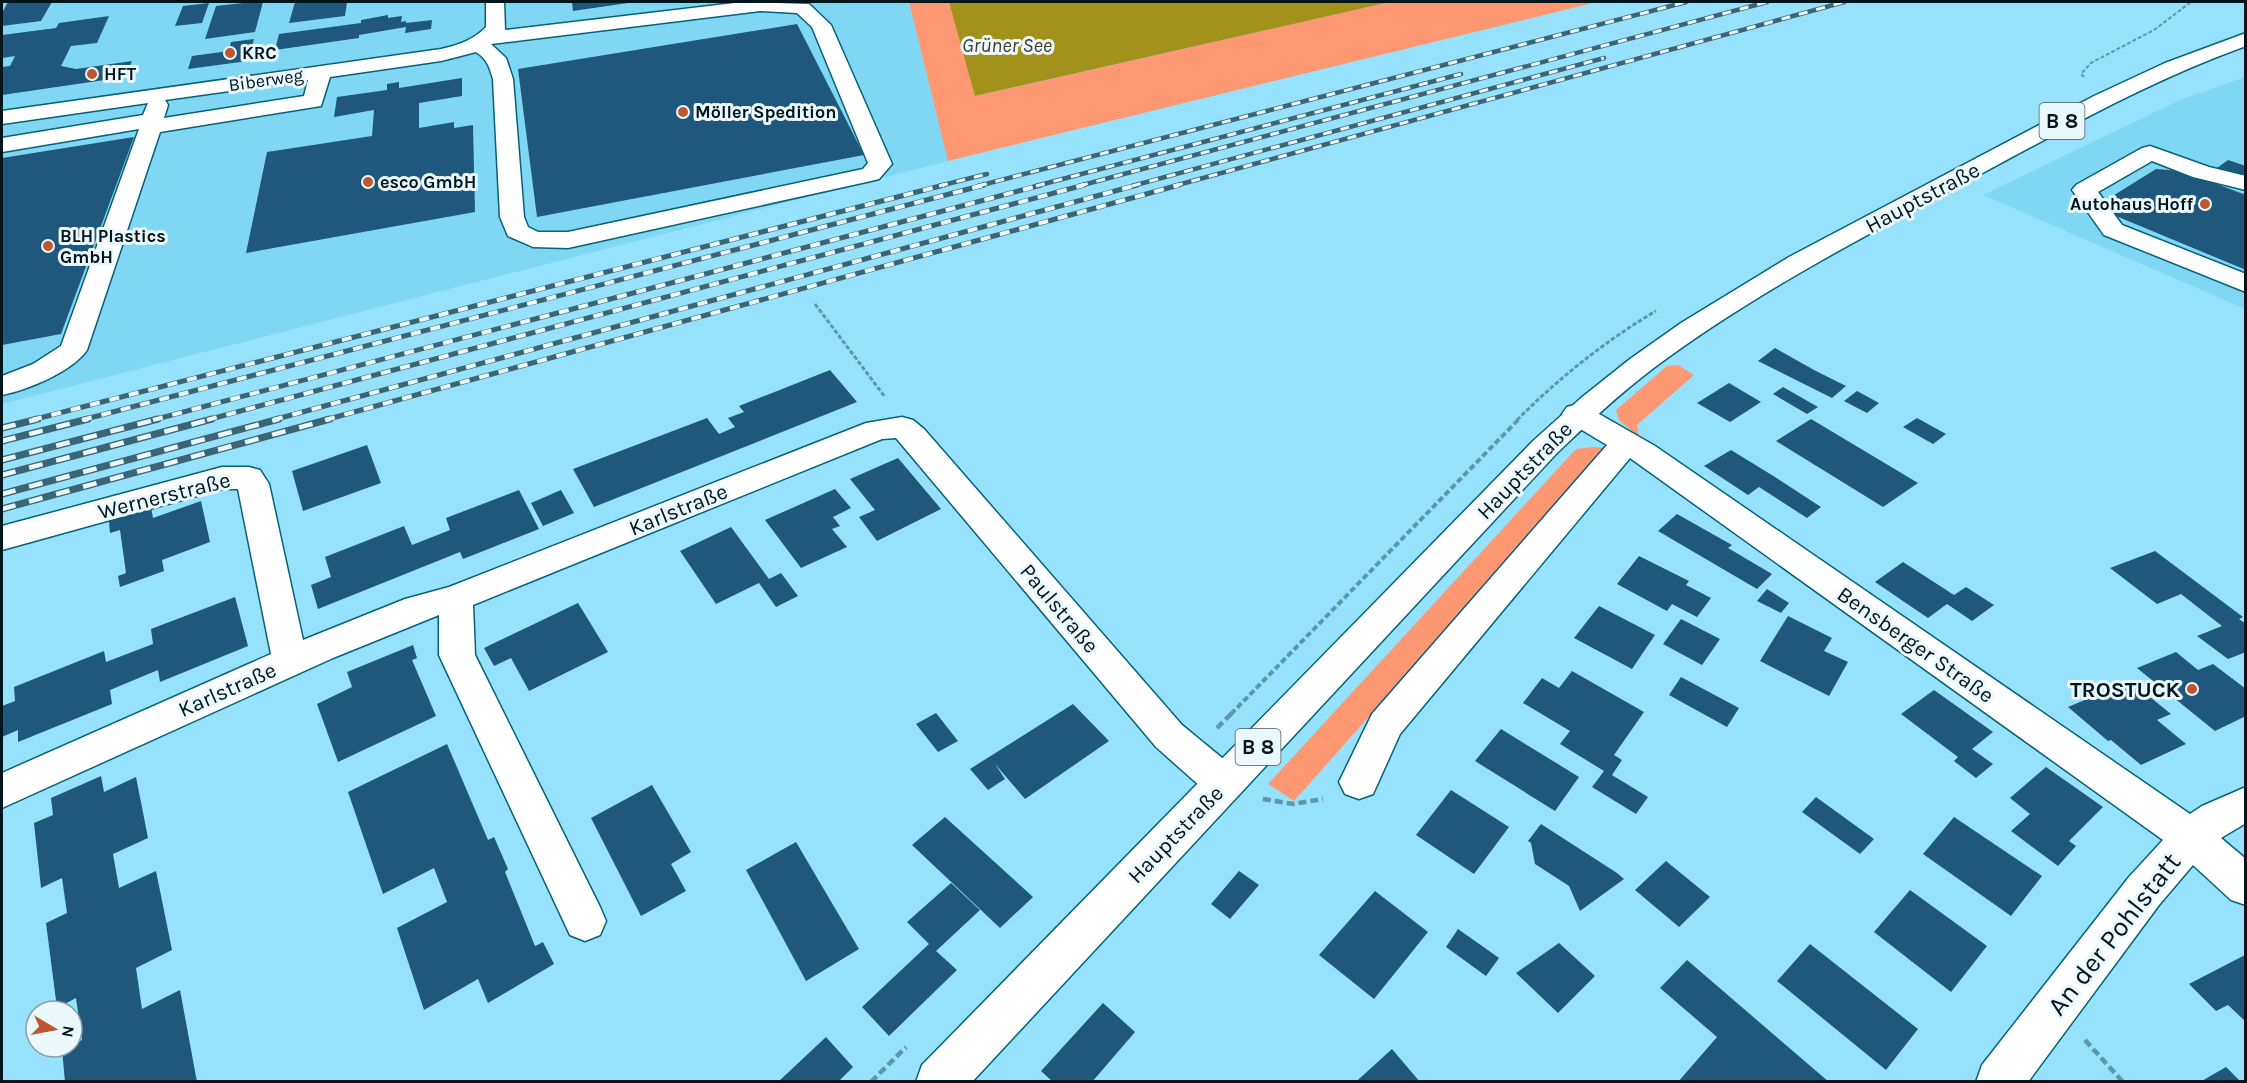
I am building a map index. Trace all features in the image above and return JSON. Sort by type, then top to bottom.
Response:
[{"type":"street","points":[[484,40],[496,28],[495,2]]},
{"type":"street","name":"Biberweg","points":[[2,117],[441,55],[484,40],[760,5],[802,8],[821,25],[880,164],[871,174],[836,182],[568,240],[533,240],[517,231],[512,217],[503,79],[498,58],[484,40]]},
{"type":"street","name":"Hauptstraße","points":[[939,1082],[1577,414],[1634,367],[1735,300],[1926,194],[2117,94],[2246,39]]},
{"type":"street","points":[[2,144],[313,101],[321,72]]},
{"type":"street","points":[[2,386],[44,370],[73,350],[160,95]]},
{"type":"street","points":[[2246,183],[2201,172],[2150,153],[2084,190],[2113,230],[2246,284]]},
{"type":"street","name":"Bensberger Straße","points":[[1577,414],[1627,442],[2191,837],[2246,886]]},
{"type":"street","name":"Karlstraße","points":[[2,791],[290,661],[417,608],[456,598],[877,430],[902,427]]},
{"type":"street","name":"Paulstraße","points":[[902,427],[921,445],[1169,736],[1224,783]]},
{"type":"street","points":[[1359,782],[1385,725],[1627,442]]},
{"type":"street","name":"Wernerstraße","points":[[2,538],[222,478],[249,478],[253,483],[290,661]]},
{"type":"street","points":[[456,598],[458,655],[585,921]]},
{"type":"street","name":"An der Pohlstatt","points":[[2000,1082],[2144,891],[2191,837],[2216,818],[2246,804]]},
{"type":"path","points":[[2117,94],[2085,80],[2081,74],[2084,68],[2106,54],[2154,30],[2191,2]]},
{"type":"path","points":[[815,304],[898,415],[902,427]]},
{"type":"path","points":[[1224,783],[1255,797],[1279,803],[1313,804],[1359,782]]},
{"type":"path","points":[[2055,1008],[2123,1082]]},
{"type":"shaded area","points":[[2,2],[909,2],[948,161],[2,404]]},
{"type":"shaded area","points":[[909,2],[949,2],[976,96],[1390,2],[1597,2],[948,161]]},
{"type":"shaded area","points":[[2245,77],[2245,309],[1983,195],[2180,100]]},
{"type":"shaded area","points":[[1678,365],[1694,375],[1637,425],[1639,437],[1619,420],[1616,410],[1667,366]]},
{"type":"shaded area","points":[[1608,448],[1294,801],[1268,784],[1576,449]]},
{"type":"water","name":"Grüner See","points":[[949,2],[1390,2],[975,96]]},
{"type":"building","points":[[8,2],[52,2],[41,21],[2,26],[2,13]]},
{"type":"building","points":[[263,2],[255,32],[205,39],[216,6]]},
{"type":"building","points":[[295,2],[347,2],[345,16],[289,23]]},
{"type":"building","points":[[572,2],[628,2],[628,3],[573,11]]},
{"type":"building","points":[[209,3],[202,23],[175,26],[183,6]]},
{"type":"building","points":[[388,15],[388,18],[402,16],[401,22],[406,21],[406,23],[432,20],[431,29],[405,33],[406,27],[359,35],[359,38],[275,50],[279,34],[361,23],[361,20]]},
{"type":"building","points":[[109,16],[97,43],[71,46],[61,66],[76,69],[132,61],[125,77],[2,95],[2,67],[10,66],[15,56],[2,58],[2,35],[56,28],[59,23]]},
{"type":"building","name":"Möller Spedition","points":[[797,24],[864,155],[537,217],[518,69]]},
{"type":"building","name":"KRC","points":[[254,39],[248,61],[188,69],[192,56],[229,51],[231,42]]},
{"type":"building","name":"esco GmbH","points":[[462,78],[462,96],[419,103],[419,128],[454,122],[454,128],[473,125],[475,212],[246,253],[267,152],[372,136],[374,110],[334,117],[337,97],[387,90],[387,84],[399,82],[399,88]]},
{"type":"building","name":"BLH Plastics GmbH","points":[[134,137],[61,334],[2,345],[2,158]]},
{"type":"building","points":[[2228,160],[2246,166],[2246,173],[2240,176],[2217,168]]},
{"type":"building","points":[[2156,169],[2182,171],[2246,195],[2246,270],[2116,216],[2103,202]]},
{"type":"building","points":[[1775,348],[1846,386],[1832,398],[1758,361]]},
{"type":"building","points":[[830,370],[857,402],[594,507],[573,469],[707,418],[719,434],[735,427],[728,418],[744,412],[739,406]]},
{"type":"building","points":[[1729,383],[1761,402],[1730,422],[1697,403]]},
{"type":"building","points":[[1783,387],[1818,407],[1807,414],[1773,394]]},
{"type":"building","points":[[1857,391],[1879,403],[1867,413],[1844,401]]},
{"type":"building","points":[[1917,418],[1946,434],[1933,444],[1903,427]]},
{"type":"building","points":[[1811,419],[1918,483],[1883,507],[1776,441]]},
{"type":"building","points":[[367,445],[381,483],[303,511],[292,471]]},
{"type":"building","points":[[1731,450],[1821,507],[1807,518],[1759,487],[1748,495],[1704,466]]},
{"type":"building","points":[[898,458],[941,509],[877,541],[859,517],[875,510],[850,479]]},
{"type":"building","points":[[835,489],[851,508],[833,517],[840,526],[832,529],[847,547],[801,568],[765,520]]},
{"type":"building","points":[[519,490],[539,529],[463,559],[460,552],[318,609],[311,585],[331,577],[325,557],[404,526],[412,545],[450,530],[446,518]]},
{"type":"building","points":[[561,490],[574,513],[543,526],[531,503]]},
{"type":"building","points":[[201,501],[210,542],[162,560],[164,571],[120,587],[118,576],[126,573],[120,530],[110,533],[109,521],[151,507],[153,518]]},
{"type":"building","points":[[1677,514],[1732,545],[1728,548],[1772,574],[1757,589],[1658,531]]},
{"type":"building","points":[[731,527],[769,579],[781,573],[798,596],[776,607],[759,583],[716,604],[680,551]]},
{"type":"building","points":[[2155,551],[2243,617],[2239,619],[2246,624],[2246,652],[2228,659],[2197,636],[2222,626],[2181,594],[2157,604],[2110,568]]},
{"type":"building","points":[[1639,556],[1689,581],[1686,585],[1711,598],[1697,617],[1672,604],[1667,611],[1617,584]]},
{"type":"building","points":[[1903,562],[1954,595],[1966,587],[1994,605],[1972,621],[1947,604],[1928,618],[1875,582]]},
{"type":"building","points":[[1767,589],[1789,603],[1781,613],[1757,601]]},
{"type":"building","points":[[235,597],[248,646],[160,682],[158,670],[110,690],[112,704],[18,742],[18,730],[2,737],[2,706],[15,701],[14,687],[104,651],[106,662],[153,644],[151,629]]},
{"type":"building","points":[[578,603],[608,652],[529,691],[511,658],[494,666],[484,648]]},
{"type":"building","points":[[1599,606],[1655,635],[1632,669],[1574,638]]},
{"type":"building","points":[[1788,616],[1832,638],[1824,651],[1848,662],[1829,696],[1760,661]]},
{"type":"building","points":[[1681,619],[1720,639],[1702,665],[1663,644]]},
{"type":"building","points":[[413,645],[417,658],[412,660],[436,716],[338,762],[317,704],[352,687],[347,672]]},
{"type":"building","name":"TROSTUCK","points":[[2176,652],[2198,670],[2213,664],[2246,689],[2246,716],[2215,731],[2137,668]]},
{"type":"building","points":[[1572,671],[1644,712],[1614,755],[1622,760],[1612,775],[1648,797],[1636,814],[1592,787],[1604,771],[1560,744],[1570,731],[1523,703],[1542,678],[1559,688]]},
{"type":"building","points":[[1681,677],[1739,708],[1727,727],[1669,695]]},
{"type":"building","points":[[2130,681],[2171,714],[2157,720],[2186,744],[2141,765],[2068,707]]},
{"type":"building","points":[[1934,690],[1993,732],[1972,749],[1993,764],[1976,778],[1954,761],[1958,757],[1901,714]]},
{"type":"building","points":[[1073,704],[1109,741],[1025,799],[995,764],[1005,779],[988,790],[970,769]]},
{"type":"building","points":[[936,713],[958,741],[938,752],[916,724]]},
{"type":"building","points":[[1501,729],[1579,777],[1555,811],[1475,761]]},
{"type":"building","points":[[447,744],[488,840],[494,837],[508,869],[505,872],[535,946],[543,942],[554,964],[488,1003],[478,979],[424,1010],[397,928],[447,902],[434,868],[383,894],[348,792]]},
{"type":"building","points":[[2046,767],[2103,807],[2069,841],[2076,846],[2058,866],[2011,831],[2030,814],[2010,798]]},
{"type":"building","points":[[101,776],[104,792],[136,777],[148,838],[113,854],[119,888],[156,871],[172,950],[136,968],[142,1009],[180,990],[197,1082],[65,1082],[63,1059],[84,1059],[84,999],[56,999],[46,923],[67,913],[62,878],[41,888],[34,823],[53,815],[51,798]]},
{"type":"building","points":[[652,785],[691,852],[671,864],[686,891],[641,916],[591,818]]},
{"type":"building","points":[[1451,790],[1509,827],[1474,874],[1416,835]]},
{"type":"building","points":[[1816,797],[1874,839],[1860,854],[1802,812]]},
{"type":"building","points":[[945,817],[1033,897],[1000,928],[912,845]]},
{"type":"building","points":[[1954,817],[2042,876],[2011,916],[1923,854]]},
{"type":"building","points":[[1541,824],[1624,879],[1580,911],[1569,886],[1535,864],[1531,843],[1528,841]]},
{"type":"building","points":[[796,842],[859,949],[806,981],[746,870]]},
{"type":"building","points":[[1666,861],[1710,897],[1679,927],[1635,890]]},
{"type":"building","points":[[1239,871],[1259,885],[1230,919],[1211,904]]},
{"type":"building","points":[[951,883],[980,910],[936,951],[957,970],[889,1036],[862,1007],[929,944],[907,922]]},
{"type":"building","points":[[1910,890],[1987,946],[1951,992],[1874,932]]},
{"type":"building","points":[[1375,891],[1428,932],[1374,999],[1319,955]]},
{"type":"building","points":[[1458,929],[1499,958],[1486,976],[1446,947]]},
{"type":"building","points":[[1559,943],[1595,976],[1558,1013],[1516,973]]},
{"type":"building","points":[[1810,944],[1918,1029],[1886,1070],[1777,981]]},
{"type":"building","points":[[2245,955],[2246,1022],[2228,1005],[2216,1011],[2189,984]]},
{"type":"building","points":[[1687,960],[1829,1082],[1678,1082],[1717,1037],[1660,988]]},
{"type":"building","points":[[1103,1003],[1135,1032],[1092,1082],[1053,1082],[1041,1071]]},
{"type":"building","points":[[826,1037],[853,1067],[838,1082],[778,1082]]},
{"type":"building","points":[[1392,1049],[1420,1082],[1356,1082],[1359,1079]]},
{"type":"building","points":[[2226,1067],[2241,1082],[2200,1082]]},
{"type":"railway","points":[[978,186],[1686,2]]},
{"type":"railway","points":[[1079,186],[1767,2]]},
{"type":"railway","points":[[1174,186],[1844,2]]},
{"type":"railway","points":[[1132,186],[1604,58]]},
{"type":"railway","points":[[1036,186],[1461,74]]},
{"type":"railway","points":[[939,186],[987,174]]},
{"type":"railway","points":[[32,420],[944,185]]},
{"type":"railway","points":[[82,420],[984,185]]},
{"type":"railway","points":[[153,420],[1041,185]]},
{"type":"railway","points":[[207,420],[1084,185]]},
{"type":"railway","points":[[273,420],[1137,185]]},
{"type":"railway","points":[[325,420],[1179,185]]},
{"type":"railway","points":[[2,428],[38,419]]},
{"type":"railway","points":[[2,441],[88,419]]},
{"type":"railway","points":[[2,460],[158,419]]},
{"type":"railway","points":[[2,475],[212,419]]},
{"type":"railway","points":[[2,494],[279,419]]},
{"type":"railway","points":[[2,509],[330,419]]},
{"type":"place","name":"KRC","points":[[230,53]]},
{"type":"place","name":"HFT","points":[[92,74]]},
{"type":"place","name":"Möller Spedition","points":[[683,112]]},
{"type":"place","name":"esco GmbH","points":[[368,182]]},
{"type":"place","name":"Autohaus Hoff","points":[[2205,204]]},
{"type":"place","name":"BLH Plastics GmbH","points":[[48,246]]},
{"type":"place","name":"TROSTUCK","points":[[2192,689]]}]
